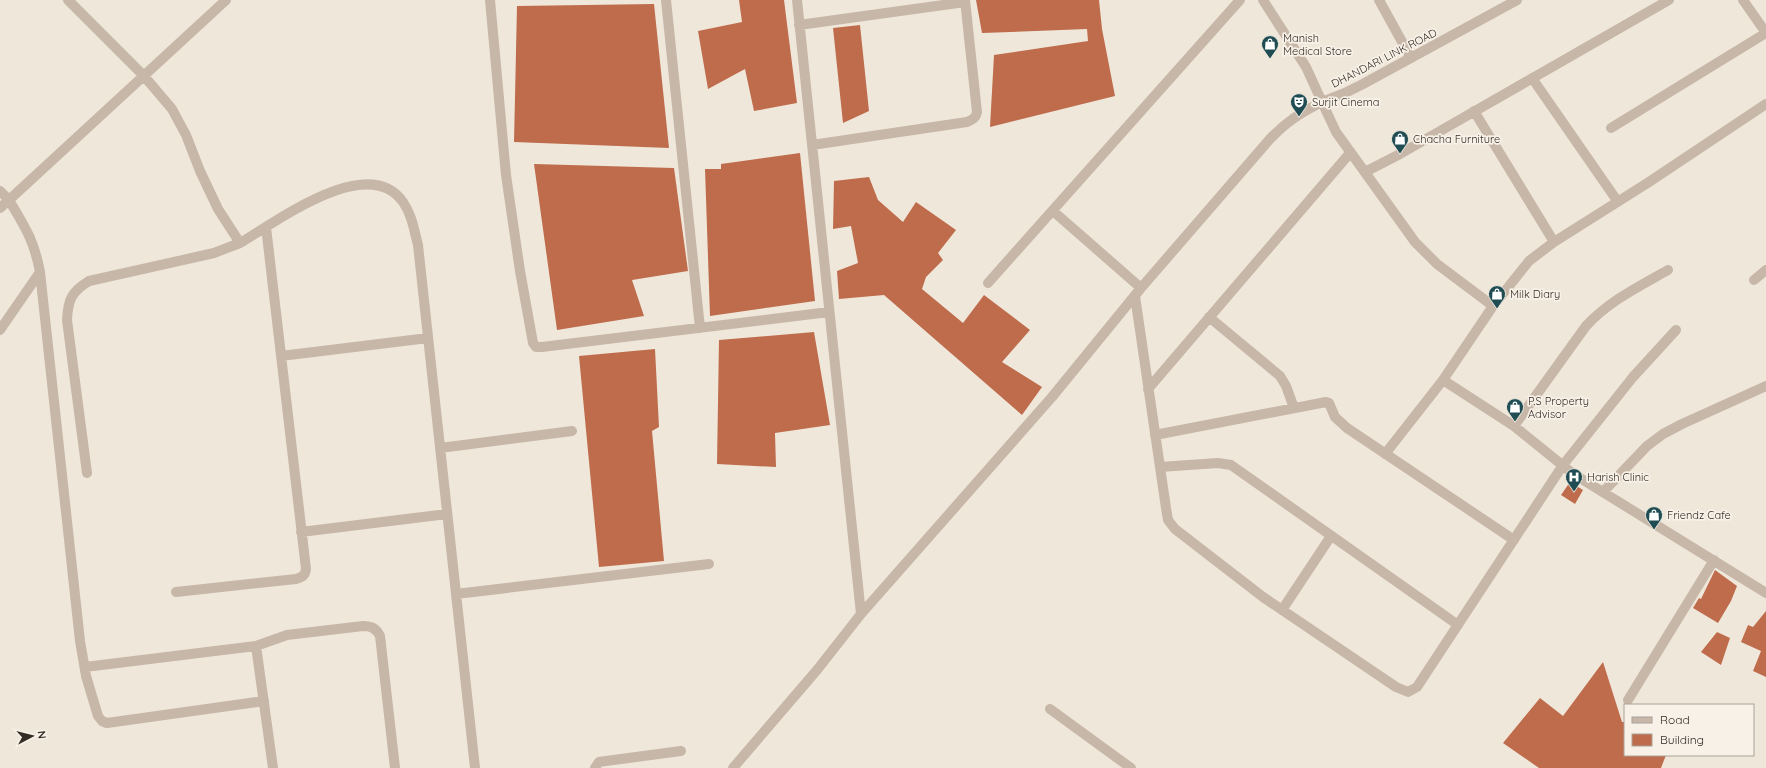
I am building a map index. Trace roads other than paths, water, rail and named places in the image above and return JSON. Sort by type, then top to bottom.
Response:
[{"type":"street","points":[[68,0],[144,76],[172,109],[186,135],[200,171],[218,209],[240,243]]},
{"type":"street","points":[[0,208],[226,0]]},
{"type":"street","points":[[490,0],[506,175],[520,271],[533,343],[536,347],[829,312]]},
{"type":"street","points":[[666,0],[700,328]]},
{"type":"street","points":[[797,0],[861,614]]},
{"type":"street","points":[[988,283],[1240,0]]},
{"type":"street","name":"DHANDARI LINK ROAD","points":[[1263,0],[1306,67],[1322,102],[1345,93],[1517,0]]},
{"type":"street","points":[[1365,172],[1400,154],[1669,0]]},
{"type":"street","points":[[1611,128],[1766,33],[1743,0]]},
{"type":"street","points":[[799,25],[965,1],[977,112],[976,116],[972,120],[967,122],[812,145]]},
{"type":"street","points":[[1382,1],[1411,58]]},
{"type":"street","points":[[1532,78],[1618,202]]},
{"type":"street","points":[[733,768],[812,676],[861,614],[1052,398],[1138,292],[1284,124],[1299,113],[1322,102],[1336,132],[1415,242],[1437,264],[1493,306]]},
{"type":"street","points":[[1386,454],[1443,380],[1493,306],[1529,261],[1554,242],[1618,202],[1766,104]]},
{"type":"street","points":[[1474,111],[1554,242]]},
{"type":"street","points":[[1148,388],[1350,153]]},
{"type":"street","points":[[87,473],[67,320],[68,303],[76,289],[89,281],[214,253],[240,243],[319,197],[348,185],[373,184],[390,189],[402,201],[412,220],[418,245],[475,768]]},
{"type":"street","points":[[0,191],[9,200],[30,235],[36,251],[40,272],[79,634],[85,667],[98,716],[102,721],[107,723],[264,701]]},
{"type":"street","points":[[1053,211],[1138,292],[1148,388],[1168,520],[1175,529],[1282,610],[1396,687],[1408,692],[1417,687],[1563,465],[1633,377],[1676,330]]},
{"type":"street","points":[[176,592],[296,579],[302,577],[306,569],[266,227]]},
{"type":"street","points":[[1514,426],[1586,326],[1599,312],[1617,299],[1668,270]]},
{"type":"street","points":[[1754,280],[1766,270]]},
{"type":"street","points":[[0,330],[40,272]]},
{"type":"street","points":[[1209,317],[1280,376],[1286,386],[1294,408]]},
{"type":"street","points":[[281,356],[428,338]]},
{"type":"street","points":[[1443,380],[1514,426],[1563,465],[1603,492],[1766,593]]},
{"type":"street","points":[[1603,492],[1647,446],[1663,434],[1766,386]]},
{"type":"street","points":[[1155,435],[1326,402],[1329,403],[1341,424],[1514,540]]},
{"type":"street","points":[[440,448],[572,431]]},
{"type":"street","points":[[1160,467],[1218,463],[1231,465],[1458,625]]},
{"type":"street","points":[[301,532],[447,514]]},
{"type":"street","points":[[1282,610],[1331,536]]},
{"type":"street","points":[[1628,700],[1714,560]]},
{"type":"street","points":[[456,594],[709,564]]},
{"type":"street","points":[[85,667],[256,646],[287,635],[371,626],[377,630],[380,636],[395,768]]},
{"type":"street","points":[[256,646],[273,768]]},
{"type":"street","points":[[1050,709],[1132,768]]},
{"type":"street","points":[[595,768],[599,762],[681,751]]},
{"type":"place","name":"Manish Medical Store","points":[[1270,59]]},
{"type":"place","name":"Surjit Cinema","points":[[1299,117]]},
{"type":"place","name":"Chacha Furniture","points":[[1400,154]]},
{"type":"place","name":"Milk Diary","points":[[1497,309]]},
{"type":"place","name":"P.S Property Advisor","points":[[1515,422]]},
{"type":"place","name":"Harish Clinic","points":[[1574,492]]},
{"type":"place","name":"Friendz Cafe","points":[[1654,530]]}]
